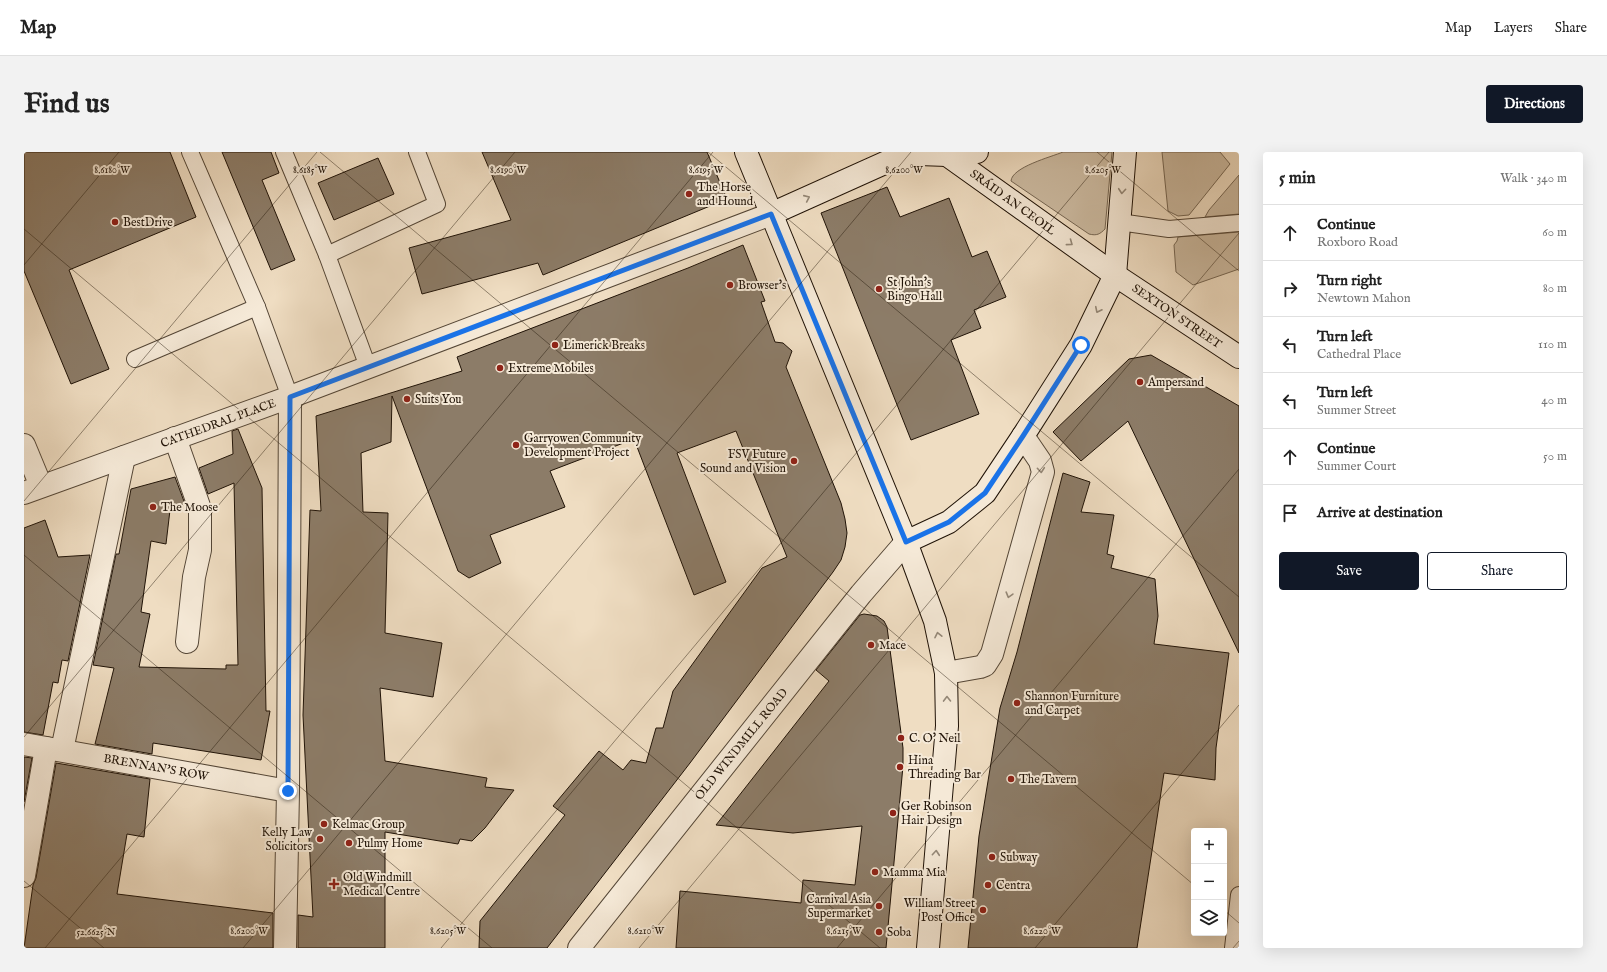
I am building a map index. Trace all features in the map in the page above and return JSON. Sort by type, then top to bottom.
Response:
[{"type":"street","points":[[746,152],[906,542],[935,621],[946,673],[948,726],[928,948]]},
{"type":"street","points":[[771,214],[889,161],[919,154],[947,155],[977,152]]},
{"type":"street","points":[[906,542],[949,522],[985,493],[1081,345],[1115,275],[1125,152]]},
{"type":"street","name":"SRÁID AN CEOIL","points":[[947,155],[1115,275]]},
{"type":"street","name":"CATHEDRAL PLACE","points":[[33,490],[290,397],[368,366],[771,214]]},
{"type":"street","name":"SEXTON STREET","points":[[1115,275],[1239,357]]},
{"type":"street","points":[[285,948],[288,791],[290,397]]},
{"type":"street","points":[[946,673],[985,665],[992,654],[1043,472],[1040,460],[1023,436]]},
{"type":"street","points":[[175,438],[200,509],[200,550],[194,577],[187,642]]},
{"type":"street","points":[[24,445],[33,490]]},
{"type":"street","points":[[24,876],[124,457]]},
{"type":"street","name":"OLD WINDMILL ROAD","points":[[579,948],[861,594],[906,542]]},
{"type":"street","name":"BRENNAN'S ROW","points":[[24,744],[288,791]]},
{"type":"lane","points":[[190,152],[257,307],[290,397]]},
{"type":"lane","points":[[284,152],[327,255],[368,366]]},
{"type":"lane","points":[[327,255],[437,204],[417,152]]},
{"type":"lane","points":[[1119,222],[1169,229],[1239,223]]},
{"type":"lane","points":[[135,359],[257,307]]},
{"type":"lane","points":[[1233,948],[1239,895]]},
{"type":"shaded area","points":[[1063,152],[1112,152],[1105,229],[1098,234],[1089,234],[1011,181],[1013,176],[1018,171],[1025,167]]},
{"type":"shaded area","points":[[1162,152],[1220,152],[1230,164],[1189,215],[1178,216],[1168,211]]},
{"type":"shaded area","points":[[1239,175],[1239,214],[1205,217],[1209,210]]},
{"type":"shaded area","points":[[1239,232],[1239,269],[1193,285],[1176,272],[1174,245],[1178,237]]},
{"type":"building","points":[[24,152],[170,152],[196,217],[69,270],[109,369],[71,384],[24,271]]},
{"type":"building","points":[[222,152],[271,152],[279,173],[262,180],[295,260],[271,270]]},
{"type":"building","points":[[482,152],[707,152],[727,199],[543,275],[538,263],[422,294],[409,248],[511,220]]},
{"type":"building","points":[[378,158],[394,194],[334,220],[318,183]]},
{"type":"building","points":[[887,187],[900,217],[949,198],[972,257],[987,251],[1006,297],[974,310],[981,328],[951,340],[979,414],[911,440],[821,213]]},
{"type":"building","points":[[743,245],[765,301],[761,302],[775,342],[783,343],[792,351],[786,367],[841,503],[847,533],[841,560],[690,763],[547,948],[479,948],[480,921],[565,815],[553,806],[599,751],[623,770],[631,760],[646,763],[656,728],[663,728],[673,691],[762,568],[787,557],[736,431],[677,453],[726,582],[694,595],[634,439],[550,471],[565,507],[490,535],[501,563],[469,578],[458,571],[392,396],[391,442],[361,453],[363,512],[388,513],[385,633],[442,643],[433,697],[380,688],[385,761],[487,778],[485,787],[514,790],[485,828],[472,841],[460,839],[458,844],[385,832],[385,948],[298,948],[298,915],[313,917],[303,715],[310,510],[321,511],[316,416],[462,371],[457,357],[688,268]]},
{"type":"building","points":[[1151,355],[1239,406],[1239,653],[1128,421],[1081,461],[1053,432],[1129,359]]},
{"type":"building","points":[[238,429],[262,488],[266,711],[270,711],[261,760],[153,743],[152,754],[95,744],[114,668],[93,665],[116,554],[119,554],[131,489],[175,477],[185,504],[170,510],[166,544],[151,541],[141,612],[150,614],[139,667],[226,669],[226,665],[238,665],[234,483],[208,494],[199,468],[233,454],[232,431]]},
{"type":"building","points":[[1063,473],[1090,482],[1081,512],[1114,515],[1107,554],[1114,556],[1111,568],[1155,579],[1158,616],[1154,644],[1229,653],[1216,748],[1215,780],[1164,773],[1137,948],[968,948],[979,836],[1000,708],[1017,652]]},
{"type":"building","points":[[45,520],[58,557],[90,555],[68,661],[62,660],[58,683],[53,682],[43,735],[24,732],[24,528]]},
{"type":"building","points":[[864,614],[877,616],[884,621],[887,627],[903,748],[903,766],[886,948],[676,948],[680,891],[801,903],[803,880],[855,885],[862,826],[793,833],[716,825],[829,681],[816,670],[860,615]]},
{"type":"building","points":[[24,757],[32,758],[24,802]]},
{"type":"building","points":[[56,763],[150,779],[144,837],[127,834],[117,894],[273,913],[273,948],[24,948],[33,885],[36,878]]},
{"type":"place","name":"The Horse and Hound","points":[[689,194]]},
{"type":"place","name":"BestDrive","points":[[115,222]]},
{"type":"place","name":"Browser's","points":[[730,285]]},
{"type":"place","name":"St John's Bingo Hall","points":[[879,289]]},
{"type":"place","name":"Limerick Breaks","points":[[555,345]]},
{"type":"place","name":"Extreme Mobiles","points":[[500,368]]},
{"type":"place","name":"Ampersand","points":[[1140,382]]},
{"type":"place","name":"Suits You","points":[[407,399]]},
{"type":"place","name":"Garryowen Community Development Project","points":[[516,445]]},
{"type":"place","name":"FSV Future Sound and Vision","points":[[794,461]]},
{"type":"place","name":"The Moose","points":[[153,507]]},
{"type":"place","name":"Mace","points":[[871,645]]},
{"type":"place","name":"Shannon Furniture and Carpet","points":[[1017,703]]},
{"type":"place","name":"C. O' Neil","points":[[901,738]]},
{"type":"place","name":"Hina Threading Bar","points":[[900,767]]},
{"type":"place","name":"The Tavern","points":[[1011,779]]},
{"type":"place","name":"Ger Robinson Hair Design","points":[[893,813]]},
{"type":"place","name":"Kelmac Group","points":[[324,824]]},
{"type":"place","name":"Kelly Law Solicitors","points":[[320,839]]},
{"type":"place","name":"Pulmy Home","points":[[349,843]]},
{"type":"place","name":"Subway","points":[[992,857]]},
{"type":"place","name":"Mamma Mia","points":[[875,872]]},
{"type":"place","name":"Old Windmill Medical Centre","points":[[334,884]]},
{"type":"place","name":"Centra","points":[[988,885]]},
{"type":"place","name":"Carnival Asia Supermarket","points":[[879,906]]},
{"type":"place","name":"William Street Post Office","points":[[983,910]]},
{"type":"place","name":"Soba","points":[[879,932]]},
{"type":"route","points":[[288,791],[290,397],[368,366],[771,214],[906,542],[949,522],[985,493],[1081,345]]}]
